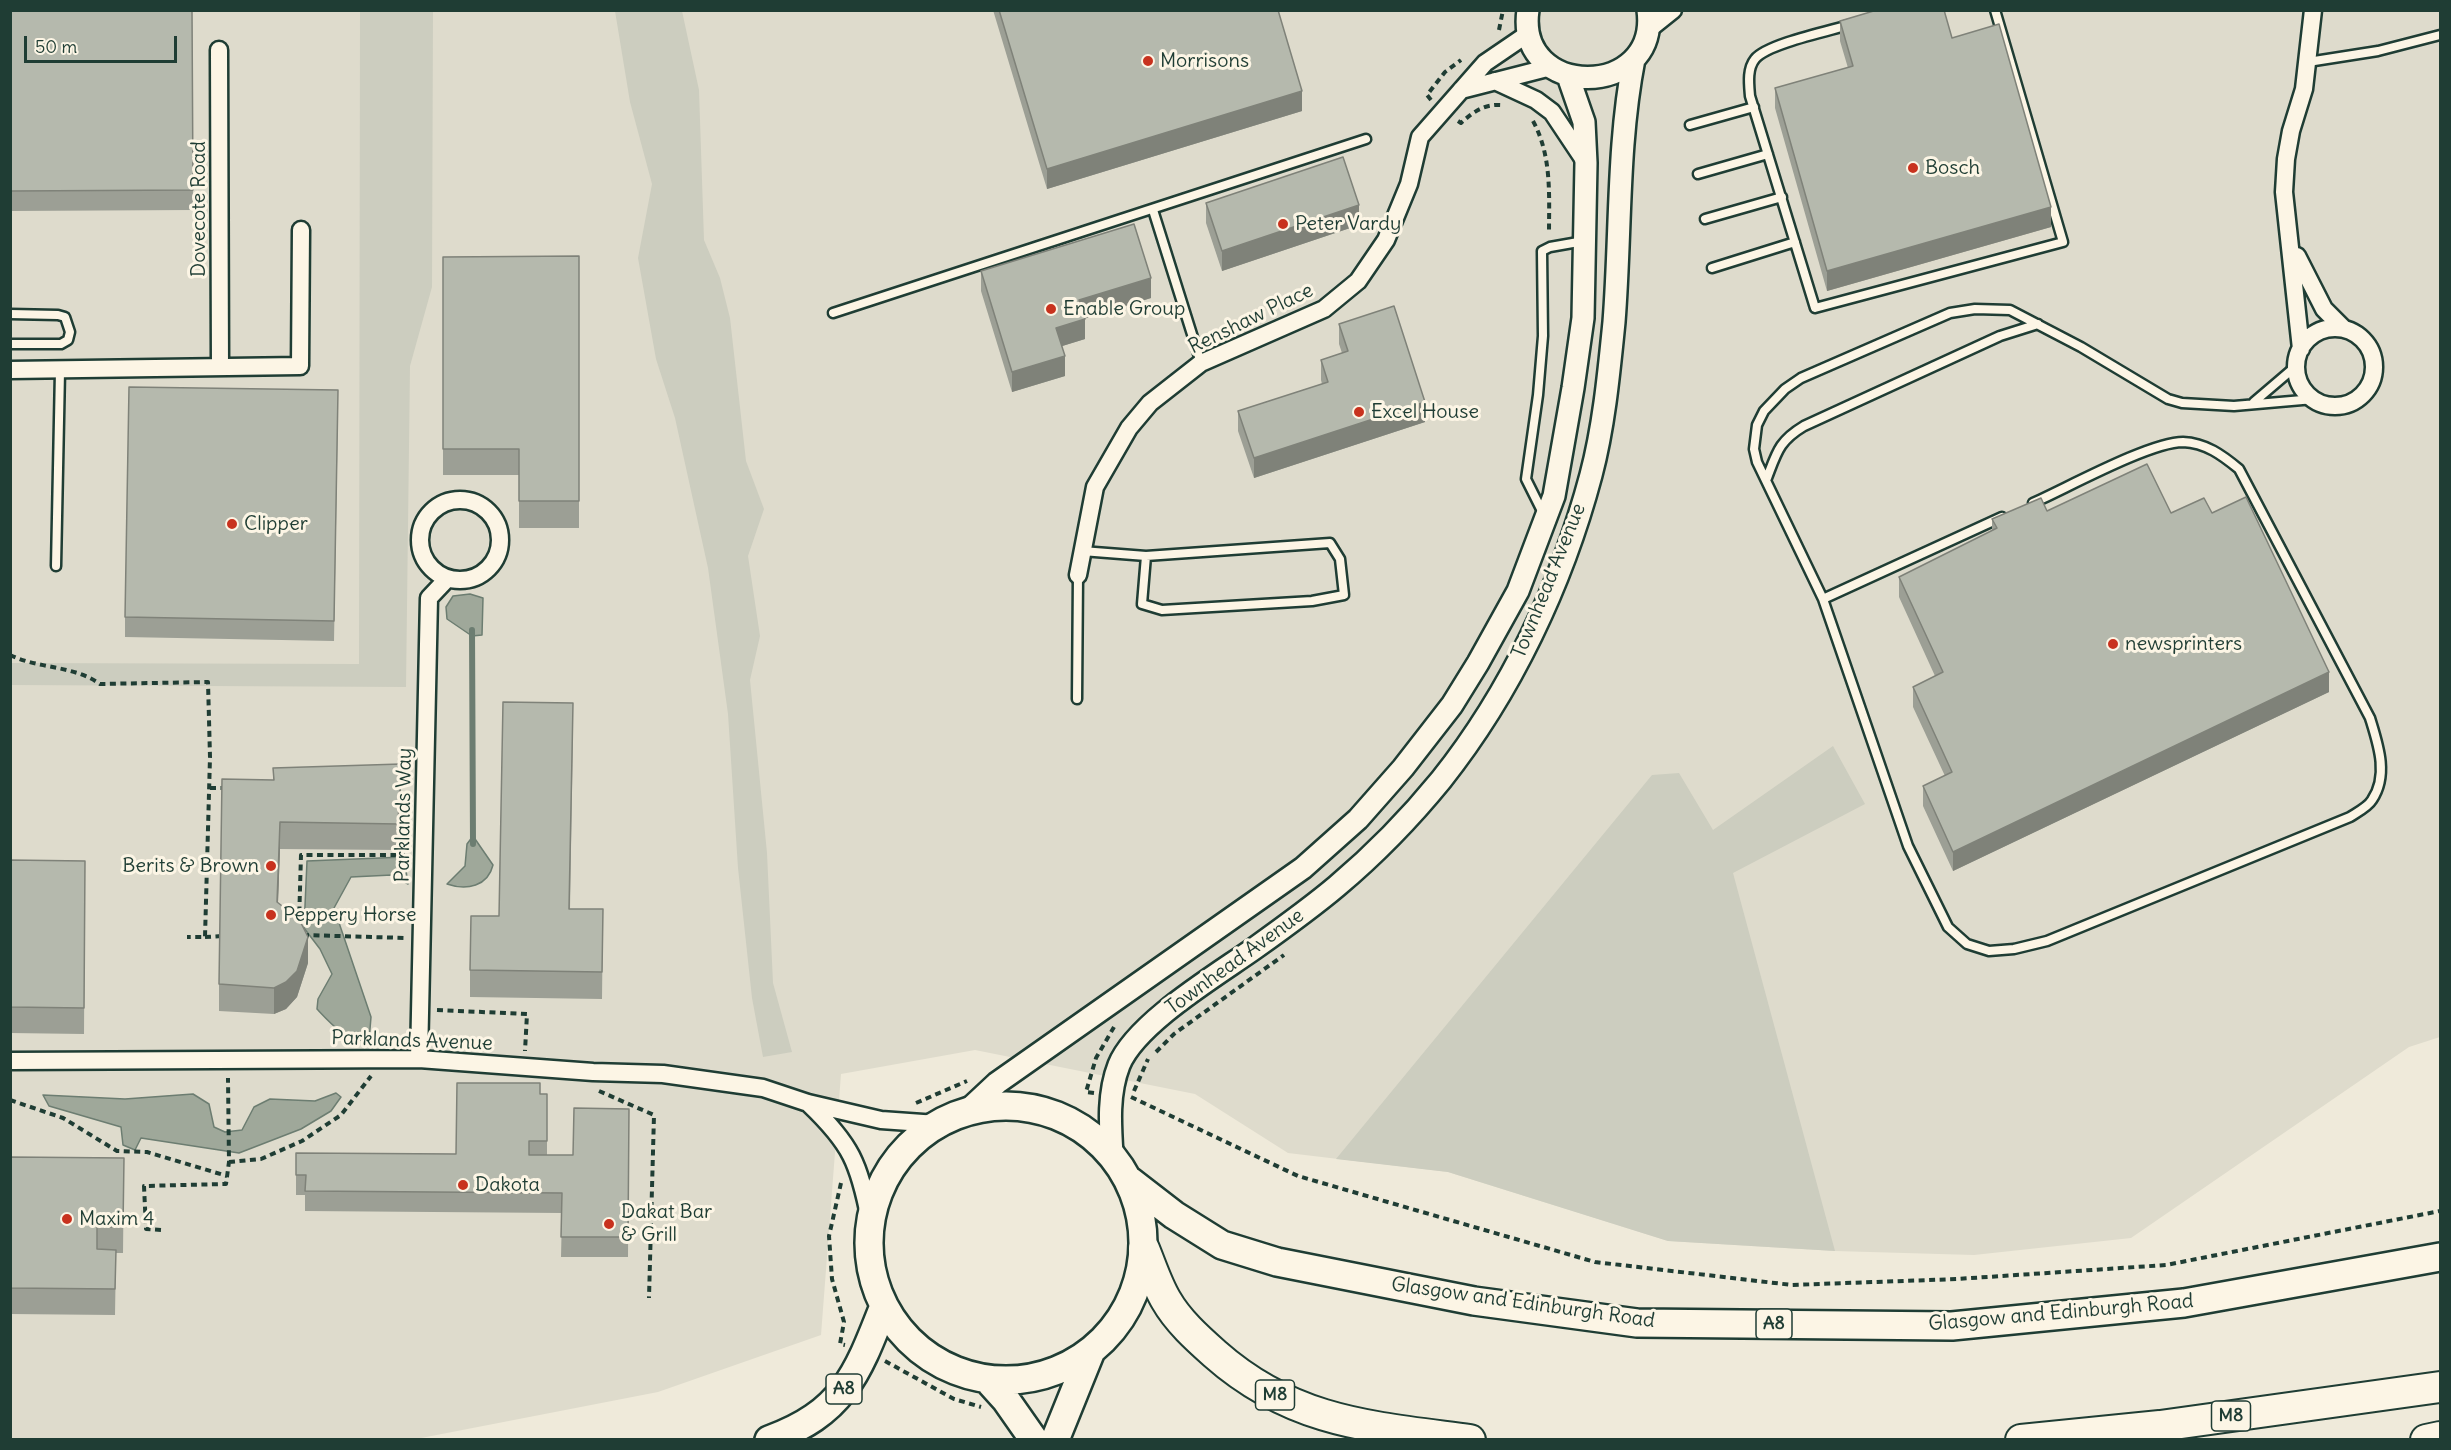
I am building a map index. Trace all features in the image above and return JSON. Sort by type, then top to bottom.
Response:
[{"type":"highway","points":[[993,1106],[1020,1106],[1046,1111],[1078,1126],[1112,1154],[1130,1181],[1141,1214],[1144,1249],[1140,1279],[1129,1306],[1112,1331],[1091,1351],[1068,1366],[1042,1376],[1015,1380],[987,1379],[946,1366],[916,1347],[898,1328],[884,1306],[870,1264],[870,1220],[879,1191],[893,1164],[913,1142],[937,1124],[967,1111],[993,1106]]},
{"type":"highway","name":"Glasgow and Edinburgh Road","points":[[1130,1181],[1174,1215],[1222,1245],[1277,1262],[1474,1301],[1637,1323],[1952,1326],[2184,1303],[2440,1257]]},
{"type":"highway","name":"M8","points":[[1144,1249],[1166,1300],[1192,1333],[1242,1377],[1301,1409],[1361,1426],[1470,1440]]},
{"type":"highway","name":"A8","points":[[769,1440],[813,1421],[832,1405],[856,1372],[867,1351],[884,1306]]},
{"type":"highway","points":[[1055,1440],[1091,1351]]},
{"type":"highway","points":[[987,1379],[1006,1400],[1034,1440]]},
{"type":"highway","name":"M8","points":[[2021,1440],[2160,1426],[2440,1387]]},
{"type":"highway","points":[[2426,1440],[2440,1437]]},
{"type":"street","points":[[1528,10],[1529,33]]},
{"type":"street","points":[[1461,90],[1495,81],[1559,71],[1585,80],[1604,77],[1620,70],[1634,58],[1648,20],[1673,10]]},
{"type":"street","points":[[2291,242],[2324,309],[2344,329],[2355,334],[2371,352],[2374,363],[2369,386],[2352,403],[2340,406],[2328,405],[2313,399],[2300,384],[2295,367],[2301,348],[2284,192],[2286,159],[2308,62],[2313,10]]},
{"type":"street","name":"Townhead Avenue","points":[[967,1111],[997,1083],[1304,868],[1358,819],[1403,768],[1452,705],[1518,591],[1554,496],[1583,318],[1585,241],[1584,122],[1559,71],[1537,52],[1529,33]]},
{"type":"street","name":"Renshaw Place","points":[[1078,575],[1095,488],[1130,428],[1150,403],[1201,363],[1324,309],[1358,281],[1386,240],[1409,184],[1420,137],[1440,111],[1485,63],[1529,33]]},
{"type":"street","name":"Dovecote Road","points":[[219,50],[220,367]]},
{"type":"street","name":"Townhead Avenue","points":[[1112,1154],[1111,1095],[1125,1056],[1134,1042],[1164,1013],[1277,933],[1337,886],[1386,843],[1441,779],[1489,713],[1530,637],[1565,553],[1591,474],[1605,396],[1614,322],[1622,141],[1634,58]]},
{"type":"street","points":[[1495,81],[1536,99],[1552,112],[1586,163]]},
{"type":"street","points":[[10,370],[300,366],[301,230]]},
{"type":"street","points":[[2301,348],[2319,332],[2344,329]]},
{"type":"street","points":[[451,501],[470,501],[483,507],[493,517],[499,532],[500,546],[496,559],[481,575],[468,580],[447,579],[435,573],[425,562],[419,543],[421,529],[427,516],[438,506],[451,501]]},
{"type":"street","name":"Parklands Way","points":[[419,1059],[429,598],[447,579]]},
{"type":"street","name":"Parklands Avenue","points":[[10,1061],[419,1059],[699,1077],[762,1088],[808,1103],[881,1120],[937,1124]]},
{"type":"street","name":"Parklands Avenue","points":[[808,1103],[849,1148],[861,1175],[870,1220]]},
{"type":"lane","points":[[1853,24],[1768,50],[1754,59],[1749,76],[1754,108],[1815,308],[2063,242],[1995,10]]},
{"type":"lane","points":[[2308,62],[2378,51],[2440,35]]},
{"type":"lane","points":[[1690,125],[1754,108]]},
{"type":"lane","points":[[833,313],[1366,139]]},
{"type":"lane","points":[[1698,174],[1768,154]]},
{"type":"lane","points":[[1705,219],[1782,197]]},
{"type":"lane","points":[[1153,210],[1201,363]]},
{"type":"lane","points":[[1550,247],[1585,241]]},
{"type":"lane","points":[[1712,268],[1795,242]]},
{"type":"lane","name":"Townhead Avenue","points":[[1546,519],[1526,480],[1543,336],[1542,251],[1550,247]]},
{"type":"lane","points":[[2028,505],[2158,446],[2181,442],[2200,444],[2227,458],[2239,469],[2370,718],[2380,750],[2381,780],[2372,802],[2350,817],[2047,941],[2014,949],[1989,951],[1967,944],[1948,927],[1908,846],[1823,599],[1767,477],[1757,462],[1754,448],[1757,425],[1773,399],[1801,378],[1950,313],[1975,309],[2010,310],[2168,399],[2210,406],[2313,399]]},
{"type":"lane","points":[[10,314],[65,317],[70,332],[68,340],[61,344],[10,344]]},
{"type":"lane","points":[[1767,477],[1780,444],[1787,436],[1804,426],[2000,336],[2038,324]]},
{"type":"lane","points":[[2254,403],[2295,367]]},
{"type":"lane","points":[[56,566],[60,371]]},
{"type":"lane","points":[[1823,599],[2007,515]]},
{"type":"lane","points":[[1082,551],[1146,556],[1330,543],[1340,559],[1344,595],[1312,601],[1162,610],[1142,604],[1146,556]]},
{"type":"lane","name":"Renshaw Place","points":[[1077,699],[1078,575]]},
{"type":"path","points":[[1494,38],[1502,26],[1503,10]]},
{"type":"path","points":[[1464,58],[1445,72],[1427,95],[1440,111],[1461,123],[1473,112],[1490,105],[1506,105]]},
{"type":"path","points":[[1529,114],[1541,136],[1548,165],[1550,247]]},
{"type":"path","points":[[10,655],[21,660],[88,675],[100,684],[208,682],[210,788],[205,937]]},
{"type":"path","points":[[210,788],[233,788]]},
{"type":"path","points":[[404,855],[301,855],[298,935],[422,939]]},
{"type":"path","points":[[187,937],[229,936]]},
{"type":"path","points":[[1115,1001],[1124,1014],[1096,1058],[1086,1092],[1140,1100],[1298,1176],[1595,1262],[1792,1285],[1957,1279],[2166,1265],[2440,1211]]},
{"type":"path","points":[[161,1230],[146,1229],[144,1186],[226,1184],[229,1162],[228,1059]]},
{"type":"path","points":[[229,1162],[261,1159],[302,1142],[341,1114],[386,1059]]},
{"type":"path","points":[[906,1103],[916,1103],[974,1078]]},
{"type":"path","points":[[10,1100],[63,1118],[117,1151],[147,1152],[227,1176]]},
{"type":"path","points":[[649,1298],[654,1115]]},
{"type":"path","points":[[849,1148],[836,1156],[841,1182],[829,1236],[832,1279],[844,1322],[840,1344],[867,1351],[954,1400],[988,1410]]},
{"type":"shaded area","points":[[10,11],[2440,11],[2440,1037],[2409,1047],[2131,1238],[1974,1255],[1835,1251],[1668,1241],[1448,1172],[1288,1153],[1195,1094],[975,1050],[841,1074],[821,1335],[658,1392],[416,1439],[11,1439]]},
{"type":"shaded area","points":[[360,11],[433,11],[432,287],[410,366],[406,687],[11,685],[11,663],[359,664]]},
{"type":"shaded area","points":[[615,11],[682,11],[699,90],[704,240],[720,278],[730,318],[746,461],[764,509],[748,556],[760,636],[750,680],[767,853],[773,983],[792,1052],[763,1057],[752,998],[738,868],[728,714],[708,568],[675,418],[656,359],[638,258],[652,184],[630,102]]},
{"type":"shaded area","points":[[470,594],[483,598],[482,635],[472,636],[447,619],[446,607],[453,596]]},
{"type":"shaded area","points":[[1833,746],[1865,804],[1733,873],[1835,1251],[1668,1241],[1448,1172],[1336,1159],[1652,775],[1679,773],[1713,830]]},
{"type":"shaded area","points":[[473,836],[493,865],[487,878],[469,887],[447,884],[465,866],[467,844]]},
{"type":"shaded area","points":[[404,857],[408,884],[392,875],[351,877],[334,908],[371,1017],[369,1041],[353,1038],[340,1031],[317,1009],[318,999],[332,974],[320,949],[304,928],[307,861]]},
{"type":"shaded area","points":[[336,1093],[341,1097],[331,1111],[301,1129],[239,1153],[141,1138],[135,1150],[123,1145],[121,1127],[49,1106],[43,1095],[125,1099],[193,1094],[209,1104],[214,1127],[225,1132],[242,1130],[254,1107],[270,1099],[315,1101]]},
{"type":"building","points":[[10,10],[192,10],[193,190],[10,191]]},
{"type":"building","name":"Morrisons","points":[[999,10],[1278,10],[1302,91],[1047,169]]},
{"type":"building","name":"Bosch","points":[[1877,10],[1944,10],[1952,38],[1999,24],[2051,207],[1827,271],[1775,88],[1853,66],[1840,21]]},
{"type":"building","points":[[1343,157],[1359,205],[1222,251],[1206,203]]},
{"type":"building","name":"Enable Group","points":[[1134,224],[1151,278],[1079,300],[1085,319],[1056,328],[1065,356],[1012,372],[981,271]]},
{"type":"building","points":[[579,256],[579,501],[519,501],[519,449],[443,449],[443,257]]},
{"type":"building","name":"Excel House","points":[[1394,306],[1425,402],[1254,458],[1238,411],[1328,382],[1321,360],[1348,351],[1339,324]]},
{"type":"building","name":"Clipper","points":[[129,387],[338,390],[334,621],[125,617]]},
{"type":"building","name":"newsprinters","points":[[2147,464],[2171,513],[2204,498],[2212,513],[2246,497],[2329,672],[1953,852],[1923,786],[1952,772],[1913,687],[1943,672],[1899,577],[1997,528],[1992,519],[2041,498],[2047,511]]},
{"type":"building","points":[[503,702],[573,703],[569,909],[603,909],[602,972],[470,970],[471,916],[499,916]]},
{"type":"building","points":[[401,764],[398,824],[280,822],[277,902],[299,919],[308,937],[297,971],[286,982],[274,988],[219,984],[222,779],[274,780],[273,768]]},
{"type":"building","points":[[10,860],[85,861],[84,1008],[10,1007]]},
{"type":"building","name":"Dakota","points":[[457,1083],[540,1083],[540,1094],[547,1094],[547,1141],[529,1141],[529,1155],[573,1155],[574,1108],[629,1109],[628,1237],[561,1237],[562,1193],[305,1191],[306,1175],[296,1175],[296,1153],[456,1154]]},
{"type":"building","name":"Maxim 4","points":[[10,1157],[124,1158],[123,1227],[97,1227],[97,1249],[116,1250],[115,1289],[10,1288]]},
{"type":"waterway","points":[[472,630],[473,844]]},
{"type":"place","name":"Morrisons","points":[[1148,61]]},
{"type":"place","name":"Bosch","points":[[1913,168]]},
{"type":"place","name":"Peter Vardy","points":[[1283,224]]},
{"type":"place","name":"Enable Group","points":[[1051,309]]},
{"type":"place","name":"Excel House","points":[[1359,412]]},
{"type":"place","name":"Clipper","points":[[232,524]]},
{"type":"place","name":"newsprinters","points":[[2113,644]]},
{"type":"place","name":"Berits & Brown","points":[[271,866]]},
{"type":"place","name":"Peppery Horse","points":[[271,915]]},
{"type":"place","name":"Dakota","points":[[463,1185]]},
{"type":"place","name":"Maxim 4","points":[[67,1219]]},
{"type":"place","name":"Dakat Bar & Grill","points":[[609,1224]]}]
